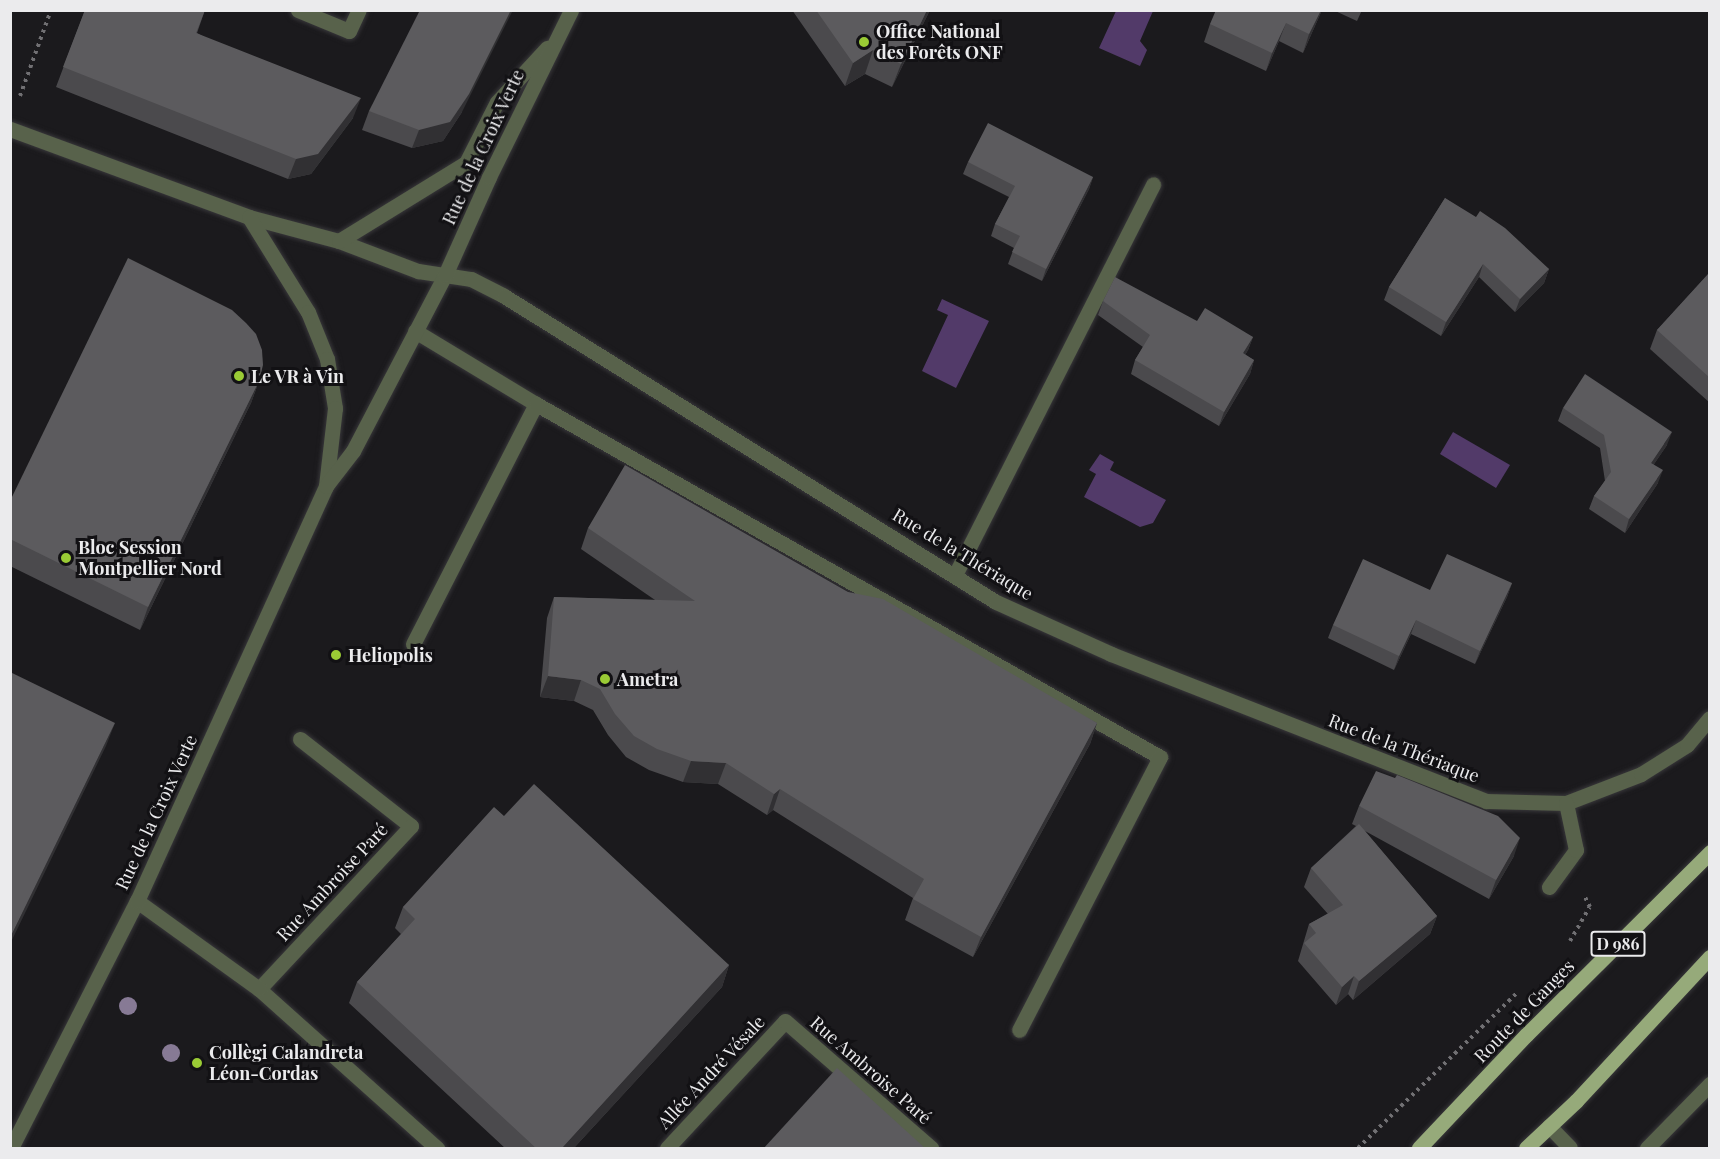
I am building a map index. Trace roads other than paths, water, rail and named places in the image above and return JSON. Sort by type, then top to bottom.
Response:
[{"type":"main road","name":"Route de Ganges","points":[[1419,1149],[1526,1035],[1710,852]]},
{"type":"main road","points":[[1526,1149],[1575,1101],[1710,957]]},
{"type":"street","points":[[298,10],[349,32],[358,10]]},
{"type":"street","name":"Rue de la Croix Verte","points":[[11,1149],[137,901],[326,486],[353,451],[445,275],[571,10]]},
{"type":"street","name":"Rue de la Croix Verte","points":[[339,241],[466,163],[497,102],[557,37]]},
{"type":"street","points":[[10,129],[249,217],[339,241],[418,271],[445,275]]},
{"type":"street","points":[[955,576],[1153,184]]},
{"type":"street","name":"Rue de la Croix Verte","points":[[249,217],[308,312],[327,360],[336,408],[326,486]]},
{"type":"street","name":"Rue de la Thériaque","points":[[445,275],[471,279],[504,296],[996,602],[1111,654],[1486,801],[1566,803],[1641,774],[1687,745],[1710,718]]},
{"type":"street","points":[[416,331],[536,404],[1160,757],[1019,1030]]},
{"type":"street","points":[[413,644],[536,404]]},
{"type":"street","name":"Rue Ambroise Paré","points":[[259,990],[411,826],[300,739]]},
{"type":"street","points":[[1549,887],[1576,850],[1566,803]]},
{"type":"street","points":[[137,901],[259,990],[437,1149]]},
{"type":"street","name":"Rue Ambroise Paré","points":[[785,1021],[931,1149]]},
{"type":"street","name":"Allée André Vésale","points":[[667,1149],[785,1021]]},
{"type":"street","points":[[1647,1149],[1710,1084]]},
{"type":"street","points":[[1549,1126],[1570,1149]]},
{"type":"place","name":"Office National des Forêts ONF","points":[[864,42]]},
{"type":"place","name":"Le VR à Vin","points":[[239,376]]},
{"type":"place","name":"Bloc Session Montpellier Nord","points":[[66,558]]},
{"type":"place","name":"Heliopolis","points":[[336,655]]},
{"type":"place","name":"Ametra","points":[[605,679]]},
{"type":"place","name":"Collègi Calandreta Léon-Cordas","points":[[197,1063]]}]
